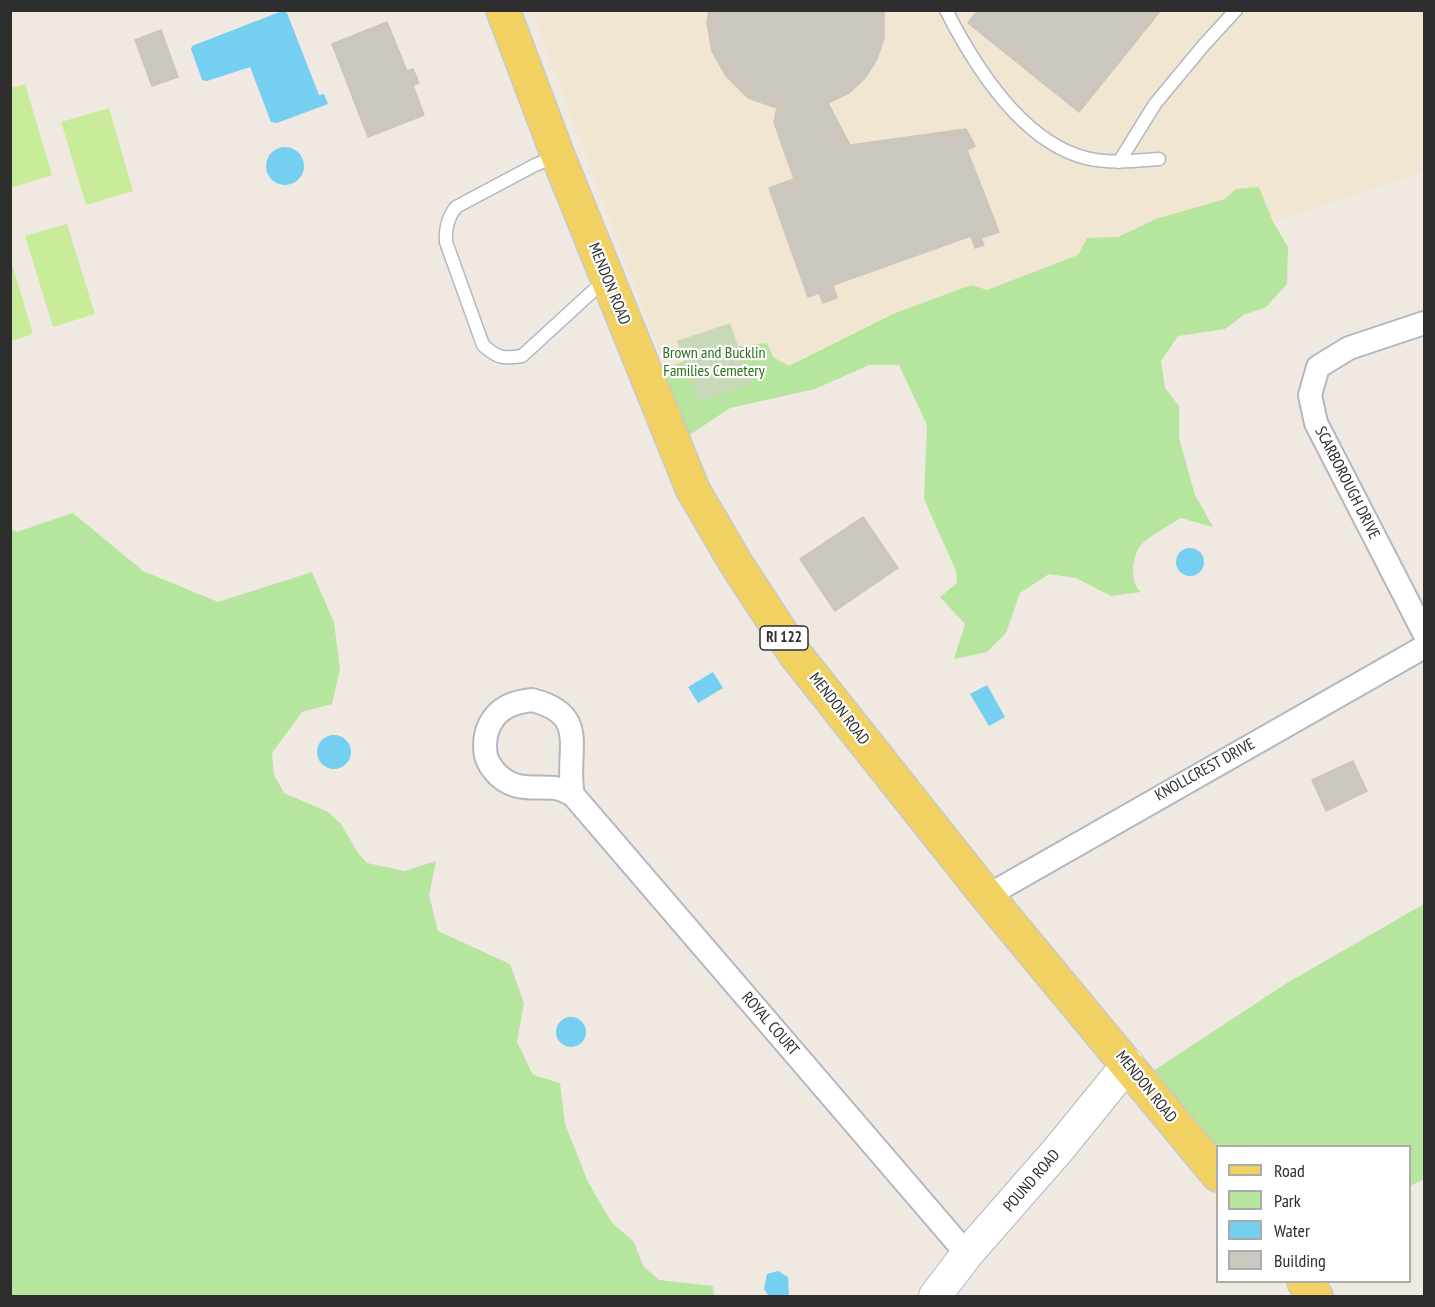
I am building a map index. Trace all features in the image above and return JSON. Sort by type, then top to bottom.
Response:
[{"type":"main road","name":"MENDON ROAD","points":[[503,10],[606,278],[693,489],[742,573],[795,654],[987,896],[1216,1173]]},
{"type":"main road","points":[[1306,1283],[1316,1296]]},
{"type":"street","name":"SCARBOROUGH DRIVE","points":[[1425,323],[1349,348],[1318,367],[1310,395],[1316,423],[1425,633]]},
{"type":"street","name":"KNOLLCREST DRIVE","points":[[987,896],[1425,647]]},
{"type":"street","points":[[532,699],[546,703],[559,711],[568,723],[573,737],[570,779],[573,795],[557,788],[517,787],[504,781],[494,771],[487,759],[484,744],[486,730],[503,708],[517,701],[532,699]]},
{"type":"street","name":"ROYAL COURT","points":[[573,795],[967,1254]]},
{"type":"street","name":"POUND ROAD","points":[[935,1296],[967,1254],[1058,1150],[1128,1064]]},
{"type":"lane","points":[[946,10],[962,41],[992,84],[1028,126],[1060,149],[1086,158],[1119,162],[1159,159]]},
{"type":"lane","points":[[1119,162],[1155,104],[1236,10]]},
{"type":"lane","points":[[558,156],[535,165],[456,207],[450,214],[446,242],[483,345],[493,354],[505,358],[522,356],[606,278]]},
{"type":"shaded area","points":[[532,11],[1424,11],[1424,171],[684,418]]},
{"type":"green space","points":[[25,84],[52,175],[11,188],[11,88]]},
{"type":"green space","points":[[109,108],[133,191],[86,205],[61,122]]},
{"type":"green space","points":[[1259,187],[1272,220],[1288,247],[1287,284],[1265,308],[1245,314],[1225,329],[1178,336],[1161,361],[1165,388],[1179,406],[1179,438],[1195,495],[1213,527],[1181,518],[1145,541],[1138,550],[1133,569],[1137,588],[1141,592],[1111,596],[1076,578],[1049,574],[1020,593],[1006,633],[987,652],[954,659],[965,624],[940,597],[957,583],[956,571],[924,499],[927,425],[899,365],[869,365],[815,389],[730,408],[679,442],[647,377],[710,350],[767,343],[773,357],[789,366],[893,314],[971,285],[987,290],[1078,255],[1087,238],[1118,237],[1156,219],[1225,199],[1236,189]]},
{"type":"green space","points":[[67,224],[95,314],[53,327],[25,236]]},
{"type":"green space","points":[[11,261],[33,334],[10,341]]},
{"type":"green space","name":"Brown and Bucklin Families Cemetery","points":[[730,323],[751,384],[698,402],[677,341]]},
{"type":"green space","points":[[73,513],[143,571],[218,602],[312,572],[334,622],[340,669],[332,704],[302,712],[272,753],[274,775],[284,793],[328,812],[341,824],[358,853],[367,863],[405,871],[436,861],[429,895],[438,931],[510,964],[524,1003],[517,1042],[533,1075],[560,1083],[565,1124],[588,1182],[612,1223],[634,1242],[643,1266],[659,1280],[713,1286],[714,1296],[11,1296],[11,529],[17,532]]},
{"type":"green space","points":[[1424,904],[1424,1179],[1411,1186],[1411,1145],[1216,1145],[1216,1165],[1144,1077],[1287,983]]},
{"type":"water","points":[[282,11],[287,13],[319,95],[324,94],[328,104],[277,123],[271,122],[250,67],[207,81],[202,80],[191,49],[192,46]]},
{"type":"water","points":[[285,147],[298,153],[304,166],[298,179],[285,185],[272,179],[266,166],[272,153]]},
{"type":"water","points":[[1190,548],[1200,552],[1204,562],[1200,572],[1190,576],[1180,572],[1176,562],[1180,552]]},
{"type":"water","points":[[713,672],[723,688],[698,703],[688,687]]},
{"type":"water","points":[[987,685],[1005,717],[989,726],[970,694]]},
{"type":"water","points":[[334,735],[346,740],[351,752],[346,764],[334,769],[322,764],[317,752],[322,740]]},
{"type":"water","points":[[571,1017],[577,1018],[585,1026],[585,1038],[577,1046],[571,1047],[565,1046],[557,1038],[556,1032],[557,1026],[565,1018]]},
{"type":"water","points":[[778,1271],[788,1277],[789,1296],[769,1296],[764,1289],[767,1274]]},
{"type":"building","points":[[709,10],[884,10],[884,38],[877,59],[865,78],[849,93],[828,103],[850,145],[966,129],[975,146],[967,150],[999,232],[981,238],[984,245],[975,248],[971,236],[833,285],[837,298],[823,303],[819,293],[808,297],[769,188],[794,179],[774,122],[777,108],[748,98],[726,76],[712,51],[707,23]]},
{"type":"building","points":[[978,10],[1161,10],[1079,112],[968,23]]},
{"type":"building","points":[[387,22],[407,71],[413,69],[419,83],[413,85],[424,115],[368,137],[332,44]]},
{"type":"building","points":[[161,30],[178,77],[152,86],[135,40]]},
{"type":"building","points":[[863,517],[898,568],[835,611],[800,559]]},
{"type":"building","points":[[1353,761],[1367,791],[1326,811],[1312,780]]}]
